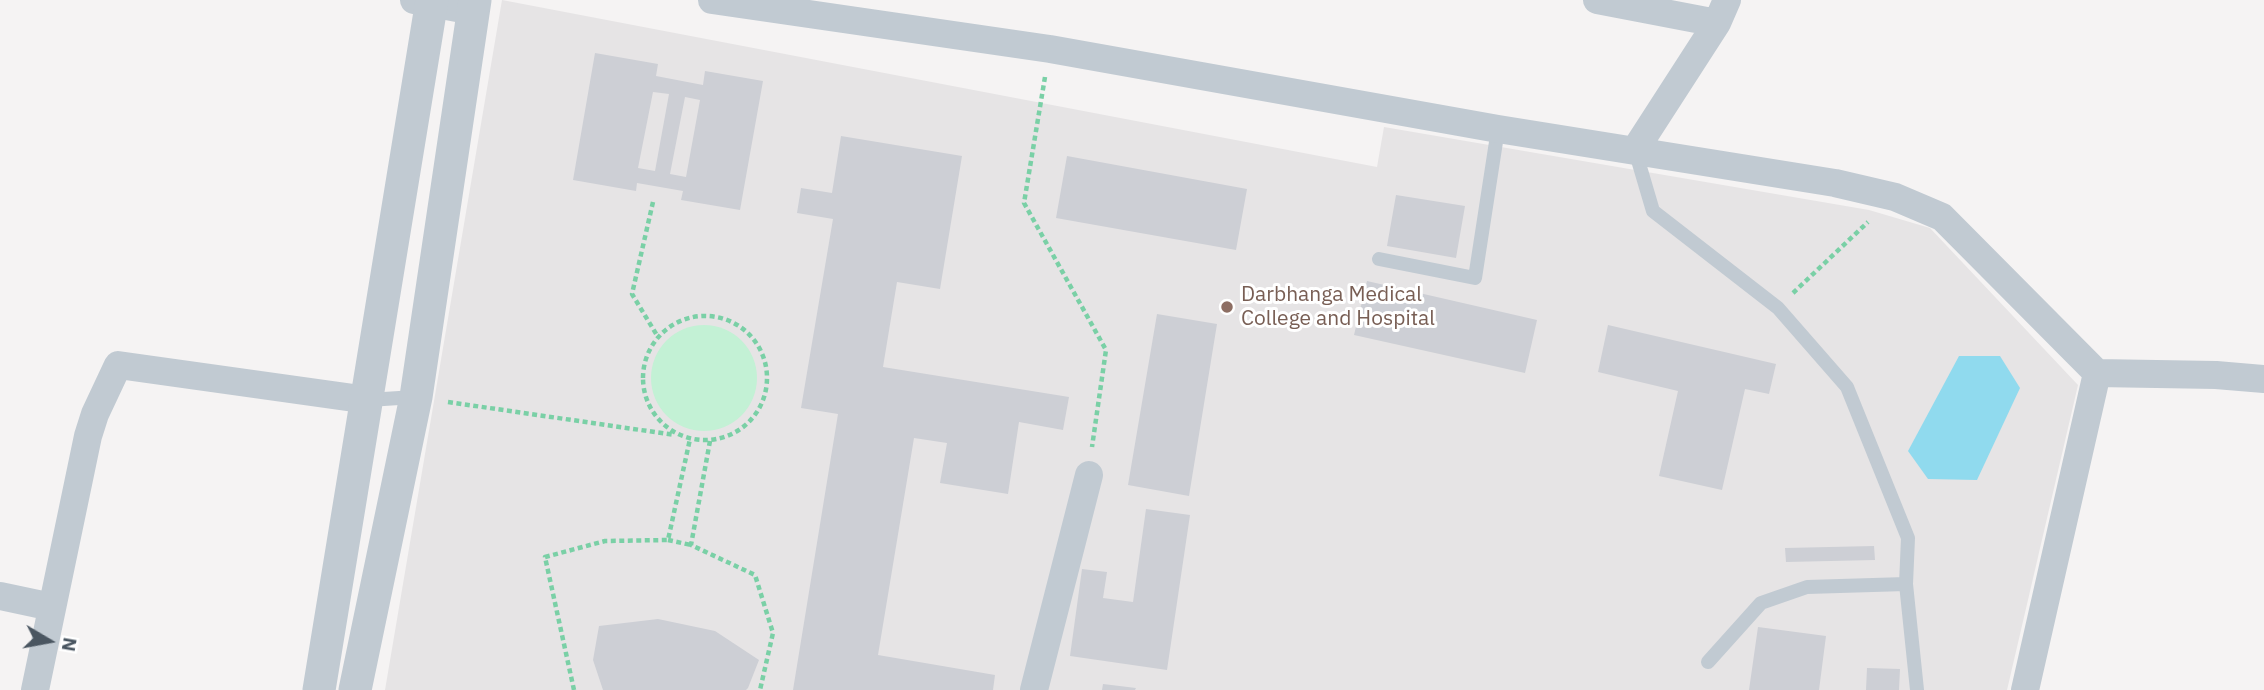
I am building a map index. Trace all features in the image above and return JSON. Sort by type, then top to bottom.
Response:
[{"type":"street","points":[[712,0],[1050,49],[1498,129],[1835,183],[1895,197],[1942,217],[2097,373],[2216,375],[2264,379]]},
{"type":"street","points":[[1597,0],[1722,12],[1635,150]]},
{"type":"street","points":[[318,690],[368,400],[426,1],[474,5],[416,397],[355,690]]},
{"type":"street","points":[[34,690],[89,436],[95,414],[118,365],[368,400]]},
{"type":"street","points":[[2025,690],[2097,373]]},
{"type":"street","points":[[1034,690],[1089,474]]},
{"type":"street","points":[[0,596],[52,607]]},
{"type":"lane","points":[[1379,259],[1475,278],[1498,129]]},
{"type":"lane","points":[[1635,150],[1653,211],[1778,308],[1847,387],[1908,538],[1906,584],[1917,690]]},
{"type":"lane","points":[[368,400],[416,397]]},
{"type":"lane","points":[[1708,662],[1761,603],[1807,587],[1906,584]]},
{"type":"path","points":[[1050,49],[1024,203],[1106,350],[1089,474]]},
{"type":"path","points":[[1778,308],[1895,197]]},
{"type":"path","points":[[653,202],[632,294],[658,337]]},
{"type":"path","points":[[416,397],[710,441],[737,432],[758,411],[767,383],[763,354],[753,337],[730,320],[700,315],[682,320],[658,337],[645,360],[645,392],[657,419],[681,436]]},
{"type":"path","points":[[668,540],[690,439]]},
{"type":"path","points":[[691,545],[710,441]]},
{"type":"path","points":[[574,690],[545,557],[605,541],[668,540],[691,545],[755,575],[773,633],[760,690]]},
{"type":"shaded area","name":"Darbhanga Medical College and Hospital","points":[[502,0],[1377,167],[1384,127],[1869,210],[1930,228],[2078,385],[2007,690],[385,690]]},
{"type":"green space","points":[[704,325],[724,329],[741,341],[753,358],[757,378],[753,398],[741,415],[724,427],[704,431],[684,427],[667,415],[655,398],[651,378],[655,358],[667,341],[684,329]]},
{"type":"water","points":[[1959,356],[2000,356],[2020,388],[1977,480],[1928,479],[1908,451]]},
{"type":"building","points":[[595,53],[658,64],[656,76],[703,85],[705,71],[763,81],[740,210],[681,200],[683,191],[637,183],[636,191],[573,180]],"holes":[[[653,92],[669,94],[655,171],[638,168]],[[685,97],[700,100],[686,177],[670,174]]]},
{"type":"building","points":[[841,136],[962,156],[940,289],[897,282],[883,367],[1069,397],[1063,430],[1019,422],[1008,494],[940,483],[947,443],[914,438],[878,655],[995,675],[993,690],[793,690],[838,414],[801,408],[833,219],[797,213],[801,188],[832,193]]},
{"type":"building","points":[[1067,156],[1247,189],[1236,250],[1056,218]]},
{"type":"building","points":[[1396,195],[1465,206],[1456,258],[1387,246]]},
{"type":"building","points":[[1367,281],[1537,320],[1525,373],[1354,335]]},
{"type":"building","points":[[1157,314],[1217,324],[1189,496],[1128,485]]},
{"type":"building","points":[[1608,325],[1776,364],[1769,394],[1745,389],[1722,490],[1659,476],[1678,391],[1598,372]]},
{"type":"building","points":[[1146,509],[1190,515],[1167,670],[1070,656],[1082,569],[1107,572],[1103,598],[1133,602]]},
{"type":"building","points":[[1874,546],[1875,560],[1786,562],[1785,548]]},
{"type":"building","points":[[658,619],[715,631],[759,660],[748,688],[603,690],[593,660],[599,626]]},
{"type":"building","points":[[1758,627],[1826,636],[1819,690],[1749,690]]},
{"type":"building","points":[[1867,668],[1900,669],[1899,690],[1866,690]]},
{"type":"building","points":[[1103,684],[1136,688],[1102,690]]},
{"type":"place","name":"Darbhanga Medical College and Hospital","points":[[1227,307]]}]
